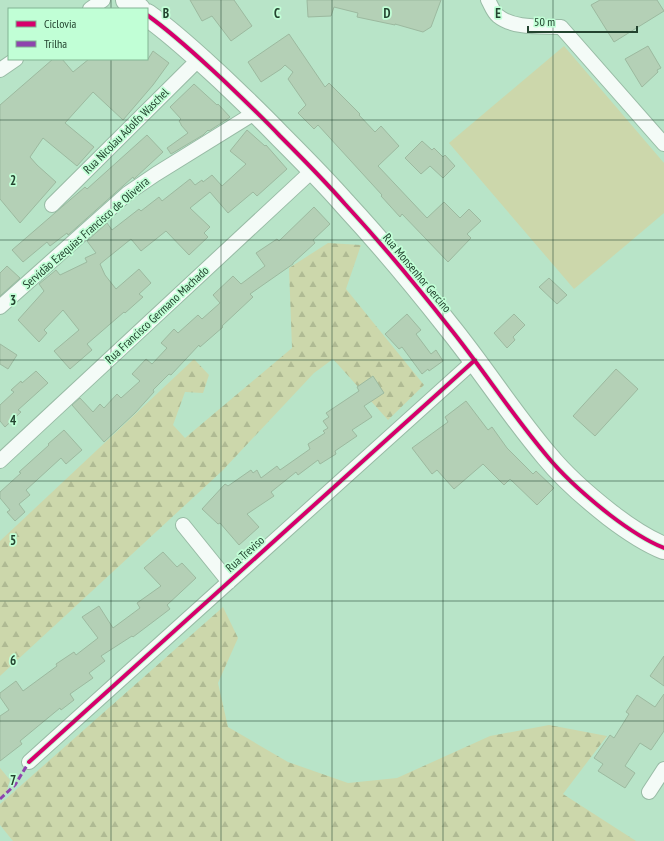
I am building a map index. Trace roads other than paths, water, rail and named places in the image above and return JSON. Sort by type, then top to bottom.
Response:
[{"type":"main road","points":[[127,0],[138,8]]},
{"type":"main road","name":"Rua Monsenhor Gercino","points":[[148,16],[200,58],[256,112],[345,203],[449,327],[533,439],[576,487],[625,527],[652,543],[664,548]]},
{"type":"street","points":[[91,8],[103,0]]},
{"type":"street","points":[[488,0],[497,15],[508,22],[524,25],[561,27],[664,144]]},
{"type":"street","name":"Rua Nicolau Adolfo Waschel","points":[[52,205],[200,58]]},
{"type":"street","points":[[0,70],[15,60]]},
{"type":"street","name":"Servidão Ezequias Francisco de Oliveira","points":[[0,307],[128,193],[256,112]]},
{"type":"street","name":"Rua Francisco Germano Machado","points":[[0,461],[313,170]]},
{"type":"street","name":"Rua Treviso","points":[[29,762],[475,360]]},
{"type":"street","points":[[183,525],[229,582]]},
{"type":"street","points":[[649,792],[664,769]]}]
